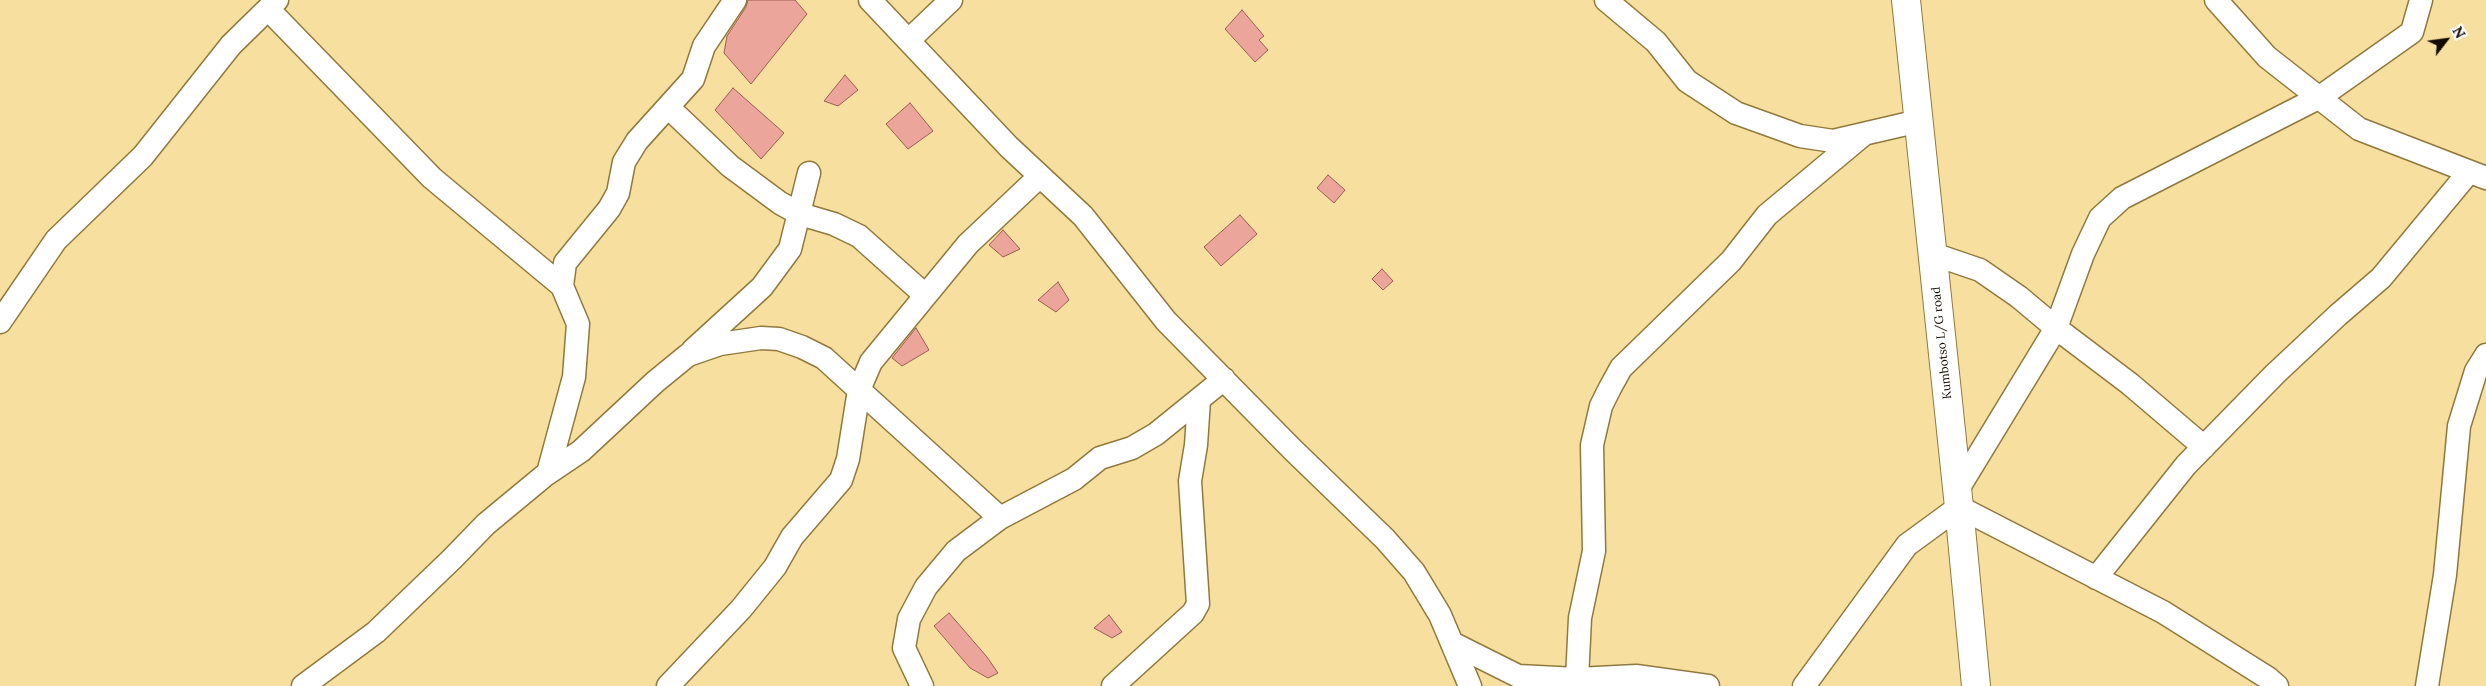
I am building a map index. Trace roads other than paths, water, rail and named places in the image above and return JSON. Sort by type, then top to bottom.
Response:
[{"type":"main road","name":"Kumbotso L/G road","points":[[1906,0],[1959,498],[1976,686]]},
{"type":"street","points":[[562,286],[565,263],[618,193],[624,162],[637,141],[693,79],[704,46],[734,0]]},
{"type":"street","points":[[870,0],[1009,147],[1083,216],[1166,321],[1385,539],[1414,572],[1440,615],[1470,686]]},
{"type":"street","points":[[909,40],[951,0]]},
{"type":"street","points":[[1606,0],[1656,42],[1687,81],[1736,113],[1800,136],[1832,141],[1919,121]]},
{"type":"street","points":[[2096,578],[2186,465],[2338,315],[2381,278],[2477,175],[2359,129],[2267,57],[2216,0]]},
{"type":"street","points":[[1804,686],[1907,546],[1959,498],[2056,328],[2083,254],[2100,218],[2122,198],[2320,97],[2412,32],[2421,0]]},
{"type":"street","points":[[0,322],[56,240],[143,156],[232,45],[272,4],[432,178],[562,286],[578,324],[575,368],[567,410],[548,473]]},
{"type":"street","points":[[668,107],[730,166],[780,203],[800,214],[834,224],[859,236],[925,295]]},
{"type":"street","points":[[1577,678],[1580,618],[1594,551],[1592,445],[1601,406],[1610,388],[1621,368],[1731,261],[1767,215],[1863,135]]},
{"type":"street","points":[[303,686],[376,632],[486,524],[548,473],[581,451],[762,287],[790,249],[809,173]]},
{"type":"street","points":[[668,686],[741,609],[775,567],[792,537],[841,480],[848,459],[859,390],[871,362],[968,244],[1040,176]]},
{"type":"street","points":[[1933,254],[1980,270],[2019,297],[2056,328],[2130,384],[2204,447]]},
{"type":"street","points":[[688,355],[720,344],[761,338],[779,340],[802,347],[824,358],[1000,518]]},
{"type":"street","points":[[2427,686],[2445,575],[2459,426],[2476,371],[2486,355]]},
{"type":"street","points":[[922,686],[904,648],[909,619],[926,587],[956,551],[1000,518],[1074,479],[1100,458],[1132,448],[1156,434],[1224,379]]},
{"type":"street","points":[[1113,686],[1193,613],[1198,604],[1190,481],[1196,446],[1199,400]]},
{"type":"street","points":[[1959,498],[2096,578],[2163,612],[2268,678],[2276,686]]},
{"type":"street","points":[[1452,643],[1518,676],[1577,678],[1636,676],[1708,686]]}]
